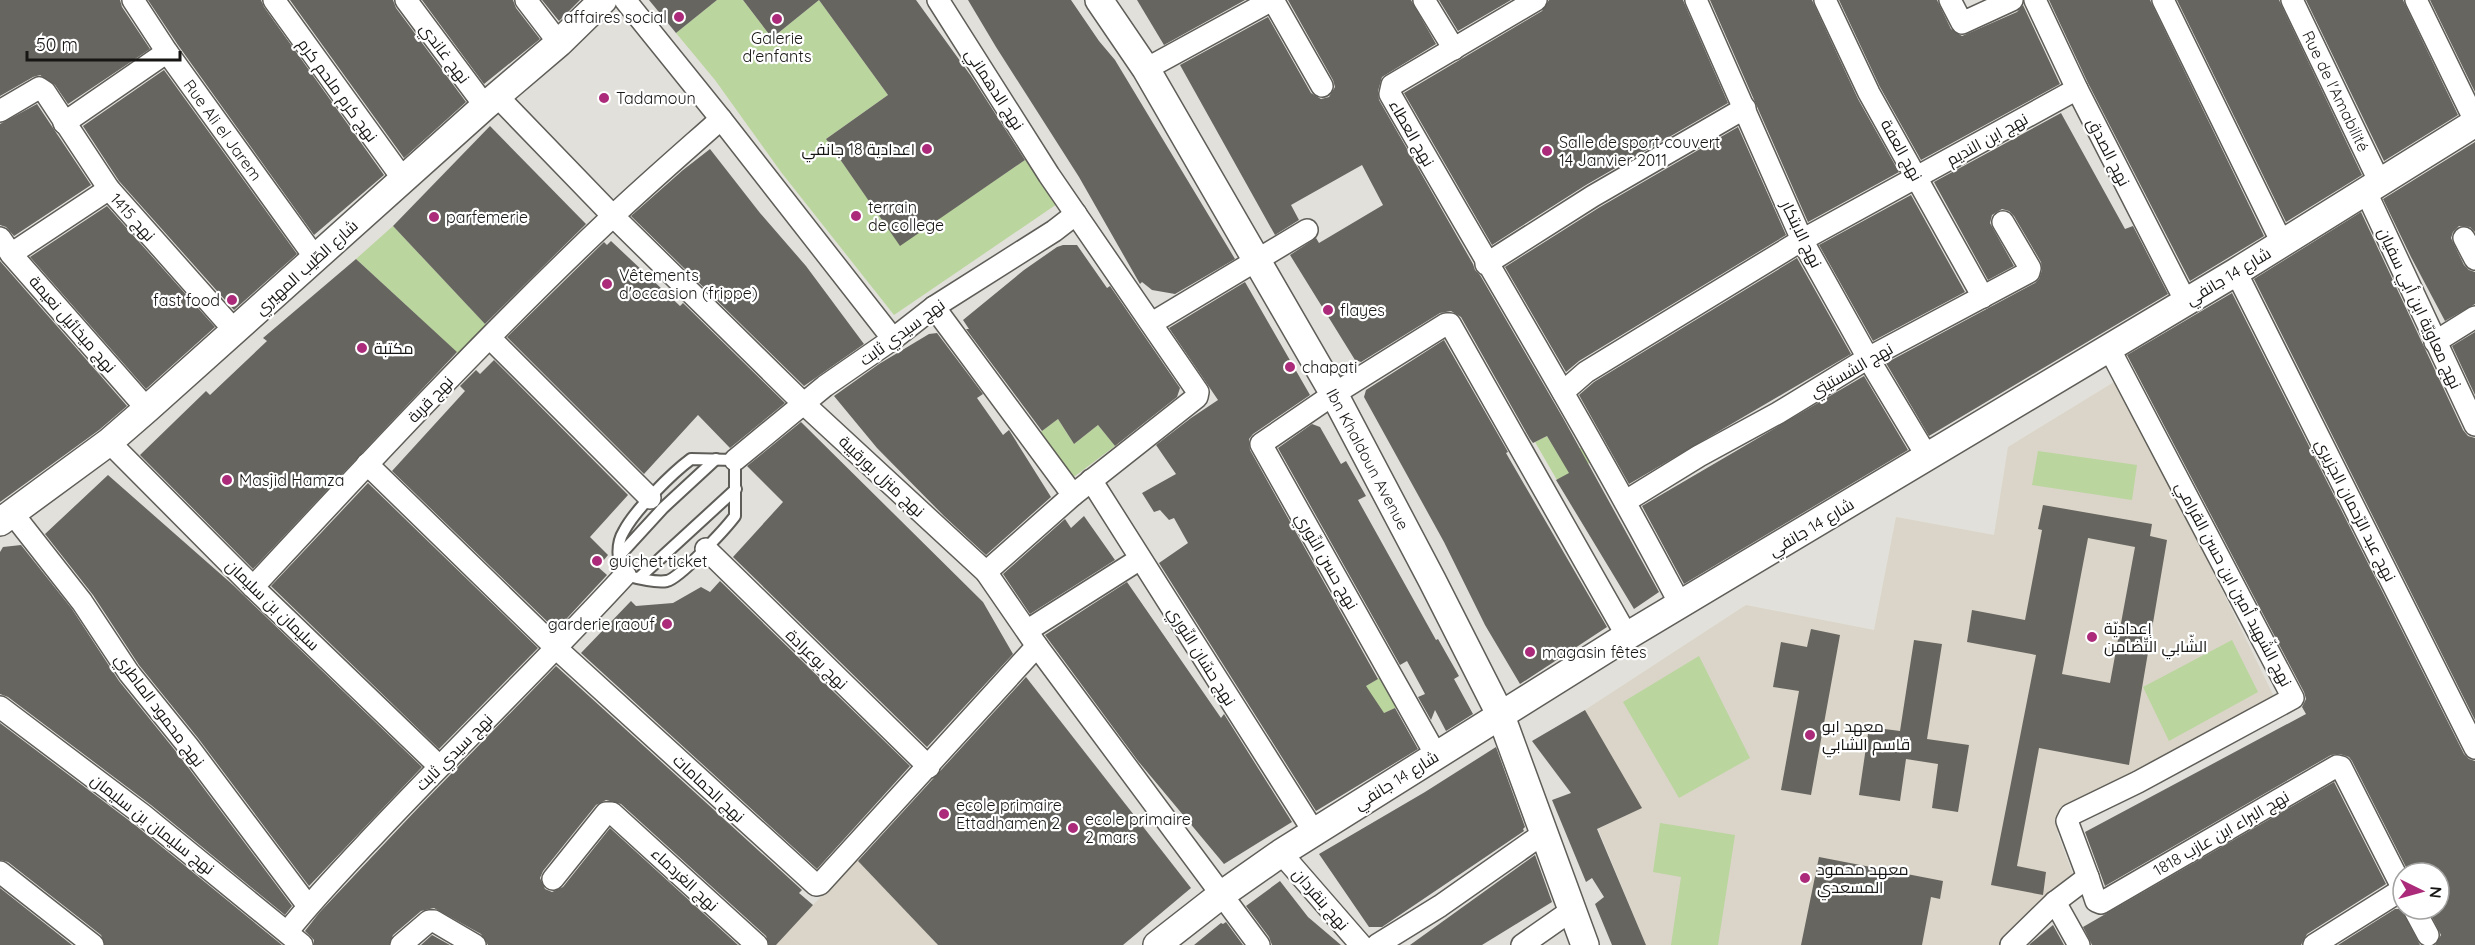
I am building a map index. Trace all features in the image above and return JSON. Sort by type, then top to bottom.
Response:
[{"type":"street","name":"Rue Ali el Jarem","points":[[133,0],[167,52],[316,259]]},
{"type":"street","name":"نهج كرم ملحم كرم","points":[[274,0],[403,179]]},
{"type":"street","name":"نهج غاندي","points":[[406,0],[491,101]]},
{"type":"street","points":[[526,0],[559,43]]},
{"type":"street","name":"شارع الطّيب المهيري","points":[[7,518],[109,442],[147,409],[403,179],[559,43],[603,0]]},
{"type":"street","points":[[625,0],[892,339]]},
{"type":"street","name":"نهج الدهماني","points":[[938,0],[1052,179],[1152,323],[1198,395],[1091,480]]},
{"type":"street","name":"Ibn Khaldoun Avenue","points":[[1099,0],[1146,69],[1334,394],[1501,716],[1585,945]]},
{"type":"street","points":[[1146,69],[1272,0],[1322,86]]},
{"type":"street","points":[[1424,0],[1454,49]]},
{"type":"street","name":"نهج العطاء","points":[[1536,0],[1392,86],[1390,94],[1486,264],[1626,501],[1680,604]]},
{"type":"street","name":"نهج الابتكار","points":[[1696,0],[1803,240],[1868,358],[1928,458]]},
{"type":"street","name":"نهج العفة","points":[[1825,0],[1869,93],[1983,297]]},
{"type":"street","points":[[1950,0],[1962,23],[2012,0]]},
{"type":"street","name":"نهج الصدق","points":[[2035,0],[2077,89],[2186,302]]},
{"type":"street","points":[[2163,0],[2282,243]]},
{"type":"street","name":"Rue de l'Amabilité","points":[[2292,0],[2373,187]]},
{"type":"street","points":[[2416,0],[2475,122]]},
{"type":"street","points":[[64,123],[167,52]]},
{"type":"street","name":"نهج 1415","points":[[0,111],[39,88],[45,92],[109,189],[235,331]]},
{"type":"street","name":"نهج ابن النديم","points":[[1563,392],[1586,372],[1803,240],[2077,89]]},
{"type":"street","name":"نهج منزل بورقيبة","points":[[491,101],[613,216],[803,403],[986,572],[1032,638],[1259,945]]},
{"type":"street","points":[[1486,264],[1593,196],[1744,108]]},
{"type":"street","name":"نهج قربة","points":[[253,587],[489,338],[613,216],[721,119]]},
{"type":"street","name":"شارع 14 جانفي","points":[[1157,945],[1221,895],[1281,853],[1436,755],[1680,604],[2236,272],[2475,122]]},
{"type":"street","name":"نهج معاويّة ابن أبي سفيان","points":[[2373,187],[2435,342],[2475,425]]},
{"type":"street","points":[[5,246],[109,189]]},
{"type":"street","name":"نهج سيدي ثابت","points":[[726,459],[934,307],[1054,231],[1076,214]]},
{"type":"street","name":"نهج الشستيتي","points":[[1626,501],[1699,456],[1779,413],[1868,358],[2030,270],[2003,222]]},
{"type":"street","points":[[1152,323],[1307,230]]},
{"type":"street","points":[[2464,238],[2475,259]]},
{"type":"street","name":"نهج ميخائيل نعيمة","points":[[5,246],[147,409]]},
{"type":"street","name":"نهج عبد الرّحمان الجزيري","points":[[2236,272],[2475,748]]},
{"type":"street","points":[[934,307],[1073,495]]},
{"type":"street","points":[[2435,342],[2475,317]]},
{"type":"street","points":[[1334,394],[1446,324],[1450,324],[1628,636]]},
{"type":"street","points":[[489,338],[650,498]]},
{"type":"street","name":"نهج الشّهيد أمين ابن حسن القرامي","points":[[2088,877],[2067,821],[2070,815],[2138,782],[2293,698],[2109,348]]},
{"type":"street","name":"نهج حسن النّوري","points":[[1334,394],[1263,441],[1261,447],[1436,755]]},
{"type":"street","name":"سليمان بن سليمان","points":[[109,442],[253,587],[439,766]]},
{"type":"street","name":"نهج الحمامات","points":[[368,464],[557,649],[816,885],[820,884],[929,767],[1032,638],[1140,559]]},
{"type":"street","points":[[986,572],[1091,480]]},
{"type":"street","name":"نهج حسّان النّوري","points":[[1091,480],[1314,832]]},
{"type":"street","name":"نهج محمود الماطري","points":[[7,518],[82,602],[129,673],[188,746],[308,906]]},
{"type":"street","name":"نهج بوعرادة","points":[[706,549],[929,767]]},
{"type":"street","name":"نهج سيدي ثابت","points":[[295,938],[308,906],[439,766],[557,649],[627,570]]},
{"type":"street","name":"نهج سليمان بن سليمان","points":[[0,707],[142,814],[295,938]]},
{"type":"street","name":"نهج البراء ابن عازب 1818","points":[[2088,877],[2096,901],[2101,903],[2337,766],[2341,768],[2391,866]]},
{"type":"street","name":"نهج الغردماء","points":[[553,879],[606,813],[612,813],[758,945]]},
{"type":"street","points":[[1377,945],[1440,906],[1544,832]]},
{"type":"street","name":"نهج بنقردان","points":[[1281,853],[1361,945]]},
{"type":"street","points":[[0,872],[93,945]]},
{"type":"street","points":[[2011,945],[2055,902],[2088,877]]},
{"type":"street","points":[[2314,945],[2391,897]]},
{"type":"street","points":[[2055,902],[2079,945]]},
{"type":"street","points":[[1522,945],[1572,910]]},
{"type":"street","points":[[401,945],[429,921],[434,921],[475,945]]},
{"type":"street","points":[[2421,921],[2428,934]]},
{"type":"lane","points":[[627,570],[624,530],[650,498],[691,459],[726,459]]},
{"type":"lane","points":[[627,570],[669,581],[706,549],[735,516],[736,489],[726,459]]},
{"type":"lane","points":[[627,570],[663,508],[726,459]]},
{"type":"lane","points":[[627,570],[736,489]]},
{"type":"shaded area","points":[[2119,379],[2281,711],[2057,832],[2075,880],[2006,945],[1646,945],[1598,829],[1641,808],[1585,710],[1746,605],[1874,630],[1896,517],[1994,535],[2008,447]]},
{"type":"shaded area","points":[[857,860],[938,945],[776,945],[813,905]]},
{"type":"green space","points":[[717,0],[743,0],[772,38],[819,0],[888,95],[826,139],[900,245],[1028,158],[1057,204],[894,315],[781,172],[715,80],[676,33]]},
{"type":"green space","points":[[393,226],[490,329],[462,357],[356,259]]},
{"type":"green space","points":[[1058,419],[1074,444],[1098,425],[1115,446],[1071,479],[1039,433]]},
{"type":"green space","points":[[1547,436],[1561,459],[1587,444],[1597,459],[1557,480],[1535,442]]},
{"type":"green space","points":[[2038,451],[2137,465],[2132,500],[2032,485]]},
{"type":"green space","points":[[2232,640],[2258,692],[2169,741],[2143,687]]},
{"type":"green space","points":[[1699,656],[1750,758],[1679,798],[1623,702]]},
{"type":"green space","points":[[1384,675],[1402,705],[1384,713],[1322,713]]},
{"type":"green space","points":[[1660,823],[1735,835],[1718,945],[1671,945],[1681,877],[1653,872]]},
{"type":"building","points":[[0,0],[120,0],[122,7],[150,49],[68,104],[55,85],[40,75],[0,96]]},
{"type":"building","points":[[148,0],[261,0],[384,175],[314,235]]},
{"type":"building","points":[[290,0],[393,0],[396,8],[466,102],[404,158]]},
{"type":"building","points":[[422,0],[513,0],[516,8],[540,39],[484,84]]},
{"type":"building","points":[[542,0],[580,0],[559,21]]},
{"type":"building","name":"affaires social","points":[[649,0],[717,0],[676,33]]},
{"type":"building","name":"Galerie d'enfants","points":[[743,0],[819,0],[772,38]]},
{"type":"building","name":"اعدادية 18 جانفي","points":[[819,0],[916,0],[971,76],[1025,160],[900,246],[826,139],[888,95]]},
{"type":"building","points":[[968,0],[1071,0],[1115,60],[1235,259],[1175,294],[1152,290],[1142,282],[1140,284],[1079,177]]},
{"type":"building","points":[[1137,0],[1245,0],[1164,45]]},
{"type":"building","points":[[1288,0],[1411,0],[1436,44],[1382,77],[1378,91],[1379,100],[1475,270],[1563,418],[1659,592],[1634,609],[1556,480],[1569,473],[1547,436],[1533,443],[1530,439],[1461,317],[1451,311],[1440,313],[1361,362],[1355,360],[1290,255],[1316,238],[1319,243],[1383,205],[1362,165],[1291,205],[1299,220],[1275,235],[1180,65],[1268,17],[1311,93],[1321,99],[1329,97],[1335,87],[1333,80]]},
{"type":"building","points":[[1439,0],[1511,0],[1458,31]]},
{"type":"building","name":"Salle de sport couvert 14 Janvier 2011","points":[[1549,0],[1683,0],[1728,103],[1586,185],[1492,245],[1404,93],[1542,11]]},
{"type":"building","points":[[1710,0],[1812,0],[1858,99],[1899,172],[1808,222]]},
{"type":"building","points":[[1839,0],[1937,0],[1951,29],[1962,36],[2017,12],[2023,5],[2060,84],[1921,160],[1880,87]]},
{"type":"building","points":[[2049,0],[2150,0],[2264,236],[2190,281],[2088,83]]},
{"type":"building","points":[[2177,0],[2279,0],[2362,175],[2286,222]]},
{"type":"building","points":[[2306,0],[2403,0],[2458,115],[2384,161]]},
{"type":"building","points":[[2430,0],[2475,0],[2475,92]]},
{"type":"building","points":[[164,70],[297,254],[234,310],[119,181],[83,126]]},
{"type":"building","points":[[37,104],[91,185],[14,236],[6,227],[0,225],[0,124]]},
{"type":"building","points":[[2061,113],[2125,229],[2133,226],[2168,294],[1929,436],[1886,363],[2035,283],[2042,270],[2041,262],[2014,216],[2002,209],[1992,215],[1990,223],[2014,266],[1988,280],[1934,182]]},
{"type":"building","points":[[490,126],[586,224],[485,324],[393,226]]},
{"type":"building","points":[[1738,127],[1786,235],[1579,361],[1566,372],[1505,267],[1600,207]]},
{"type":"building","points":[[2475,142],[2475,232],[2470,227],[2459,226],[2451,238],[2464,265],[2475,272],[2475,304],[2445,321],[2383,199]]},
{"type":"building","points":[[710,149],[760,213],[806,266],[864,344],[804,386],[631,216]]},
{"type":"building","points":[[1911,195],[1965,292],[1873,341],[1819,245]]},
{"type":"building","points":[[107,206],[215,327],[146,389],[30,257]]},
{"type":"building","points":[[2361,212],[2463,430],[2468,436],[2475,438],[2475,720],[2254,279]]},
{"type":"building","points":[[611,241],[680,306],[683,303],[785,403],[730,448],[698,415],[644,474],[507,337],[604,242],[607,245]]},
{"type":"building","points":[[1063,245],[1077,245],[1107,288],[1110,286],[1180,388],[1177,397],[1115,446],[1098,425],[1074,444],[1058,419],[1042,431],[966,329],[969,329],[963,320],[1024,270]]},
{"type":"building","points":[[1797,258],[1851,354],[1629,484],[1579,395],[1594,382]]},
{"type":"building","points":[[356,259],[457,352],[253,569],[140,455],[206,391],[210,395],[267,341],[263,338]]},
{"type":"building","points":[[0,261],[127,406],[99,430],[0,502]]},
{"type":"building","points":[[1245,282],[1310,395],[1253,434],[1249,439],[1250,450],[1378,679],[1366,686],[1384,713],[1395,708],[1418,749],[1316,811],[1159,563],[1188,543],[1174,518],[1169,520],[1160,510],[1154,512],[1142,493],[1176,474],[1156,445],[1218,400],[1169,328]]},
{"type":"building","points":[[2232,293],[2464,754],[2475,761],[2475,945],[2435,945],[2441,935],[2434,921],[2451,921],[2451,861],[2403,861],[2352,761],[2349,757],[2340,754],[2331,755],[2105,886],[2085,832],[2306,714],[2302,707],[2306,699],[2304,692],[2127,355]]},
{"type":"building","points":[[2475,332],[2475,395],[2452,346]]},
{"type":"building","points":[[937,333],[983,394],[977,398],[1003,435],[1009,430],[1051,497],[986,555],[877,448],[834,396],[879,364],[929,334]]},
{"type":"building","points":[[1444,340],[1508,452],[1506,453],[1607,627],[1520,684],[1485,625],[1444,542],[1364,397],[1366,390]]},
{"type":"building","points":[[494,360],[628,495],[590,537],[608,555],[598,567],[607,575],[556,630],[392,471],[465,391],[460,386],[476,370],[480,374]]},
{"type":"building","points":[[1864,376],[1908,450],[1684,584],[1642,506]]},
{"type":"building","points":[[801,422],[983,602],[1013,654],[927,747],[733,557],[783,502],[747,466]]},
{"type":"building","points":[[1312,424],[1320,427],[1341,464],[1346,461],[1366,496],[1358,500],[1436,640],[1438,639],[1459,676],[1454,679],[1473,714],[1446,731],[1435,710],[1431,720],[1418,697],[1425,694],[1407,661],[1400,665],[1278,448]]},
{"type":"building","points":[[108,475],[233,585],[422,767],[309,886],[198,738],[139,665],[93,595],[45,534]]},
{"type":"building","points":[[368,483],[538,648],[439,749],[271,586]]},
{"type":"building","points":[[2043,505],[2152,524],[2150,536],[2167,540],[2129,765],[2039,748],[2017,866],[2046,872],[2043,895],[1991,885],[2036,655],[1967,642],[1972,610],[2025,620],[2042,530],[2038,529]],"holes":[[[2088,538],[2135,547],[2110,683],[2062,674]]]},
{"type":"building","points":[[1084,516],[1115,560],[1030,614],[1003,574],[1065,519],[1071,528]]},
{"type":"building","points":[[21,545],[72,609],[119,681],[178,754],[292,906],[285,915],[151,805],[8,697],[0,694],[0,552],[3,547]]},
{"type":"building","points":[[720,581],[910,766],[817,869],[581,653],[631,601],[636,606],[673,603],[701,587],[710,592]]},
{"type":"building","points":[[1127,582],[1221,718],[1224,714],[1292,822],[1224,864],[1138,761],[1045,635]]},
{"type":"building","points":[[1811,629],[1840,635],[1811,795],[1781,790],[1799,691],[1773,687],[1781,642],[1807,647]]},
{"type":"building","points":[[1914,640],[1942,644],[1927,739],[1969,745],[1958,812],[1932,808],[1938,764],[1906,759],[1900,801],[1859,795],[1869,727],[1900,731]]},
{"type":"building","points":[[556,666],[802,890],[799,893],[813,905],[776,945],[769,945],[766,936],[621,804],[606,800],[596,805],[543,871],[540,878],[545,889],[552,892],[563,887],[610,828],[738,945],[488,945],[481,934],[434,908],[421,911],[393,935],[389,945],[314,945],[314,940],[305,931],[319,913]]},
{"type":"building","points":[[1026,677],[1191,888],[1123,945],[938,945],[858,861]]},
{"type":"building","points":[[1585,710],[1642,808],[1597,829],[1646,945],[1612,945],[1595,904],[1604,897],[1592,878],[1586,882],[1552,800],[1571,793],[1532,741]]},
{"type":"building","points":[[0,723],[135,825],[282,945],[105,945],[101,935],[8,862],[0,860]]},
{"type":"building","points":[[1496,747],[1525,827],[1524,831],[1382,927],[1369,927],[1319,854]]},
{"type":"building","points":[[2334,782],[2386,884],[2307,934],[2301,945],[2092,945],[2083,927]]},
{"type":"building","points":[[1535,855],[1552,902],[1482,945],[1410,945]]},
{"type":"building","points":[[1819,857],[1943,881],[1940,899],[1931,897],[1922,945],[1801,945]]},
{"type":"building","points":[[1280,881],[1308,917],[1341,945],[1272,945],[1269,937],[1246,906]]},
{"type":"building","points":[[0,888],[72,945],[0,945]]},
{"type":"building","points":[[2391,912],[2391,921],[2407,921],[2420,945],[2338,945]]},
{"type":"building","points":[[1226,922],[1243,945],[1194,945],[1221,923]]},
{"type":"building","points":[[2053,925],[2064,945],[2029,945],[2031,943]]},
{"type":"building","points":[[432,935],[450,945],[421,945]]},
{"type":"place","name":"affaires social","points":[[679,17]]},
{"type":"place","name":"Galerie d'enfants","points":[[777,19]]},
{"type":"place","name":"Tadamoun","points":[[604,98]]},
{"type":"place","name":"اعدادية 18 جانفي","points":[[927,149]]},
{"type":"place","name":"Salle de sport couvert 14 Janvier 2011","points":[[1547,151]]},
{"type":"place","name":"terrain de college","points":[[856,216]]},
{"type":"place","name":"parfemerie","points":[[434,217]]},
{"type":"place","name":"Vêtements d'occasion (frippe)","points":[[607,284]]},
{"type":"place","name":"fast food","points":[[232,300]]},
{"type":"place","name":"flayes","points":[[1328,310]]},
{"type":"place","name":"مكتبة","points":[[362,348]]},
{"type":"place","name":"chapati","points":[[1290,367]]},
{"type":"place","name":"Masjid Hamza","points":[[227,480]]},
{"type":"place","name":"guichet ticket","points":[[597,561]]},
{"type":"place","name":"garderie raouf","points":[[667,624]]},
{"type":"place","name":"إعداديّة الشّابي التّضامن","points":[[2092,637]]},
{"type":"place","name":"magasin fêtes","points":[[1530,652]]},
{"type":"place","name":"معهد ابو قاسم الشابي","points":[[1810,735]]},
{"type":"place","name":"ecole primaire Ettadhamen 2","points":[[944,814]]},
{"type":"place","name":"ecole primaire 2 mars","points":[[1073,828]]},
{"type":"place","name":"معهد محمود المسعدي","points":[[1805,878]]}]
